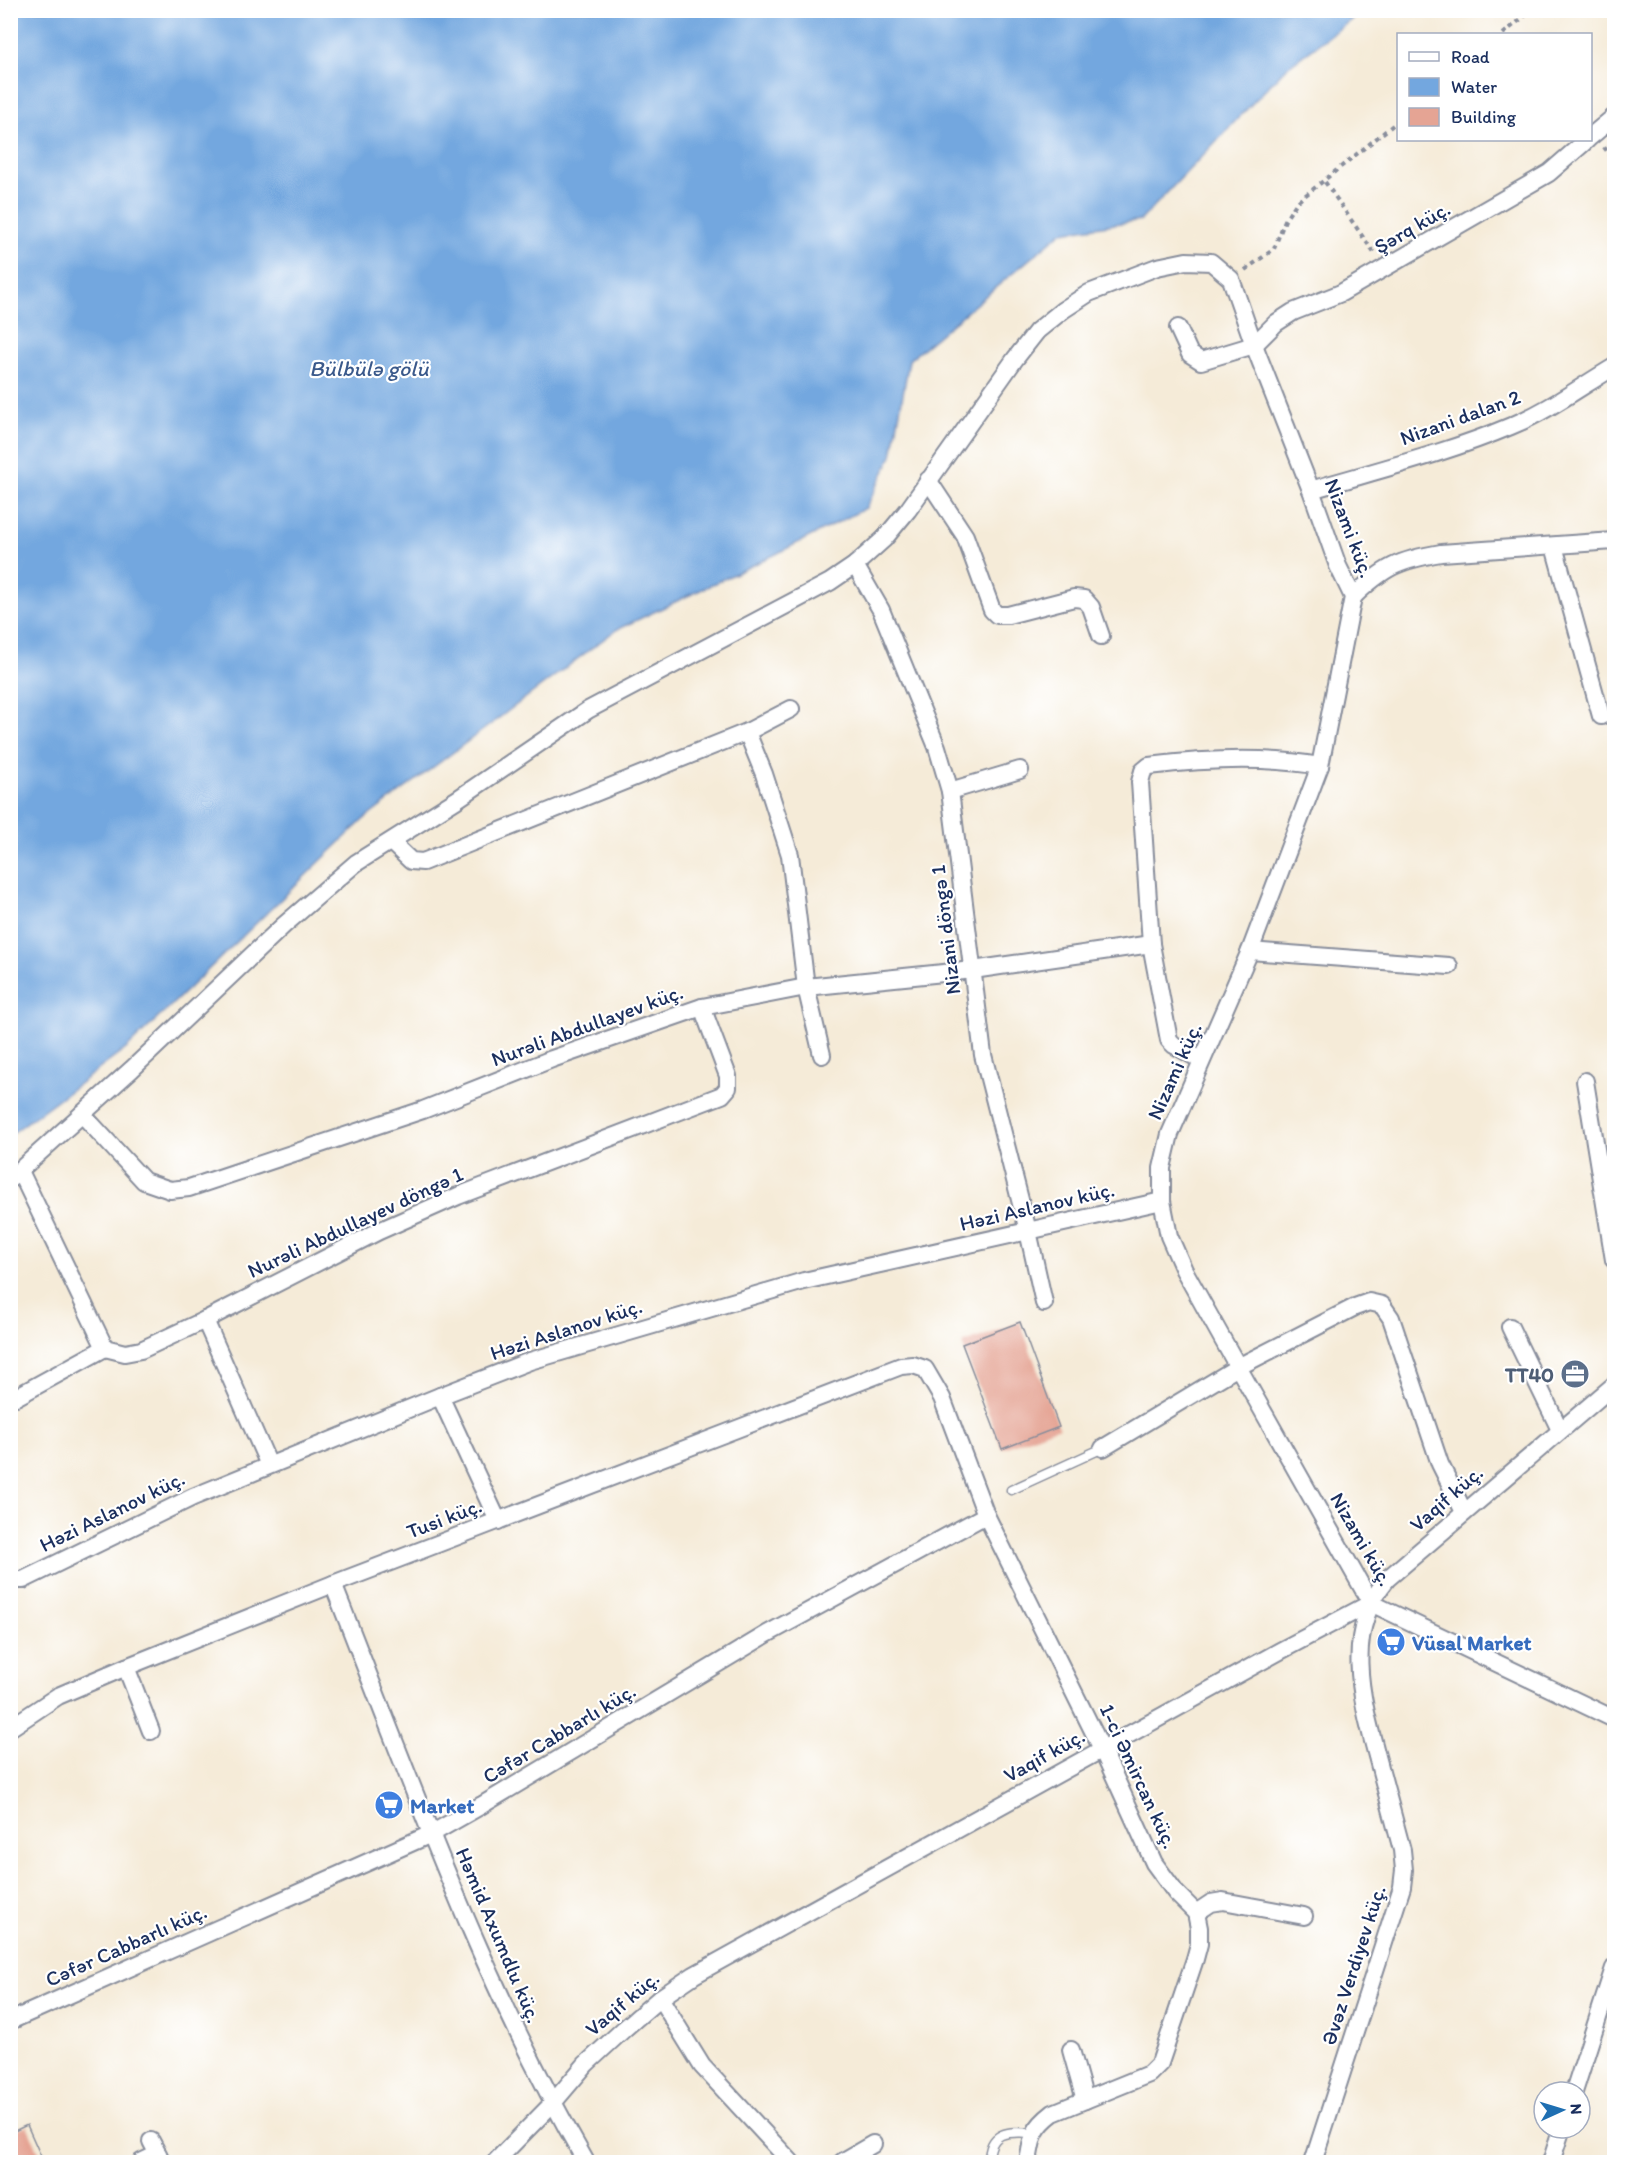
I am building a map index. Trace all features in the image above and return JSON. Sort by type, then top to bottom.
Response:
[{"type":"street","name":"Şərq küç.","points":[[1592,135],[1614,117]]},
{"type":"street","name":"Şərq küç.","points":[[1254,345],[1276,323],[1293,312],[1341,293],[1549,173],[1586,141]]},
{"type":"street","points":[[16,1397],[105,1348],[15,1175],[284,925],[356,863],[588,710],[830,582],[855,565],[884,539],[1037,331],[1063,310],[1089,293],[1157,267],[1186,261],[1211,261],[1231,279]]},
{"type":"street","name":"Nizami küç.","points":[[1231,279],[1338,566],[1353,597],[1320,766],[1250,951],[1170,1134],[1162,1168],[1162,1201],[1169,1236],[1184,1270],[1371,1603],[1614,1719]]},
{"type":"street","points":[[1178,328],[1190,354],[1201,361],[1254,345]]},
{"type":"street","name":"Nizani dalan 2","points":[[1311,490],[1512,426],[1546,409],[1614,367]]},
{"type":"street","points":[[928,480],[965,536],[993,610],[997,615],[1008,615],[1074,598],[1084,599],[1090,607],[1101,636]]},
{"type":"street","points":[[1353,597],[1387,568],[1418,557],[1614,541]]},
{"type":"street","points":[[1554,546],[1602,716]]},
{"type":"street","name":"Nizani döngə 1","points":[[855,565],[881,610],[937,747],[950,790],[983,1055],[1029,1231],[1044,1303]]},
{"type":"street","points":[[391,842],[411,861],[423,862],[747,732],[791,709]]},
{"type":"street","points":[[747,732],[764,774],[790,855],[806,987],[822,1055]]},
{"type":"street","points":[[1201,1060],[1169,1040],[1151,944],[1140,782],[1143,771],[1149,766],[1238,760],[1286,760],[1320,766]]},
{"type":"street","points":[[950,790],[1020,770]]},
{"type":"street","name":"Nurəli Abdullayev küç.","points":[[82,1114],[144,1181],[170,1190],[189,1188],[423,1110],[552,1059],[702,1007],[806,987],[973,970],[1151,944]]},
{"type":"street","points":[[1250,951],[1449,966]]},
{"type":"street","name":"Nurəli Abdullayev döngə 1","points":[[105,1348],[125,1353],[141,1350],[379,1231],[448,1201],[722,1095],[728,1088],[728,1076],[702,1007]]},
{"type":"street","points":[[1585,1081],[1614,1260]]},
{"type":"street","name":"Həzi Aslanov küç.","points":[[10,1580],[23,1580],[193,1497],[530,1361],[804,1281],[1162,1201]]},
{"type":"street","points":[[1102,1448],[1238,1367],[1369,1302],[1382,1305],[1391,1318],[1440,1464],[1464,1512]]},
{"type":"street","points":[[205,1320],[269,1466]]},
{"type":"street","points":[[1510,1327],[1560,1430]]},
{"type":"street","name":"1-ci Əmircan küç.","points":[[901,1366],[913,1365],[925,1369],[942,1398],[986,1515],[1102,1749],[1154,1863],[1176,1893],[1196,1913]]},
{"type":"street","name":"Tusi küç.","points":[[10,1728],[58,1696],[126,1666],[901,1366]]},
{"type":"street","name":"Vaqif küç.","points":[[495,2163],[552,2104],[586,2064],[660,1998],[694,1975],[1371,1603],[1387,1579],[1614,1385]]},
{"type":"street","points":[[440,1396],[498,1521]]},
{"type":"street","name":"Cəfər Cabbarlı küç.","points":[[10,2021],[431,1833],[482,1806],[767,1634],[986,1515]]},
{"type":"street","name":"Həmid Axumdlu küç.","points":[[333,1584],[431,1833],[512,2025],[585,2163]]},
{"type":"street","name":"Əvəz Verdiyev küç.","points":[[1313,2163],[1402,1887],[1404,1870],[1402,1850],[1365,1713],[1360,1685],[1361,1631],[1371,1603]]},
{"type":"street","points":[[126,1666],[151,1731]]},
{"type":"street","points":[[1028,2163],[1033,2133],[1041,2122],[1053,2113],[1149,2074],[1160,2063],[1199,1944],[1196,1913],[1211,1903],[1223,1901],[1304,1916]]},
{"type":"street","points":[[1578,2080],[1614,1968]]},
{"type":"street","points":[[660,1998],[702,2066],[791,2163]]},
{"type":"street","points":[[1071,2050],[1085,2100]]},
{"type":"street","points":[[1551,2163],[1558,2140]]},
{"type":"street","points":[[842,2163],[873,2144]]},
{"type":"street","points":[[141,2163],[157,2152]]},
{"type":"lane","points":[[1011,1490],[1102,1448]]},
{"type":"lane","points":[[989,2163],[993,2142],[999,2134],[1014,2131],[1033,2133]]},
{"type":"path","points":[[1504,33],[1532,10]]},
{"type":"path","points":[[1231,279],[1274,249],[1285,220],[1297,202],[1325,182],[1397,122]]},
{"type":"path","points":[[1325,182],[1385,268]]},
{"type":"water","name":"Bülbülə gölü","points":[[11,10],[1363,11],[1286,68],[1141,220],[1062,232],[909,360],[892,456],[866,508],[774,555],[616,630],[363,820],[126,1049],[11,1134]]},
{"type":"building","points":[[1020,1322],[1059,1427],[1002,1449],[962,1344]]},
{"type":"building","points":[[27,2125],[44,2163],[10,2163],[10,2133]]},
{"type":"place","name":"TT40","points":[[1575,1374]]},
{"type":"place","name":"Vüsal Market","points":[[1391,1642]]},
{"type":"place","name":"Market","points":[[389,1805]]}]
